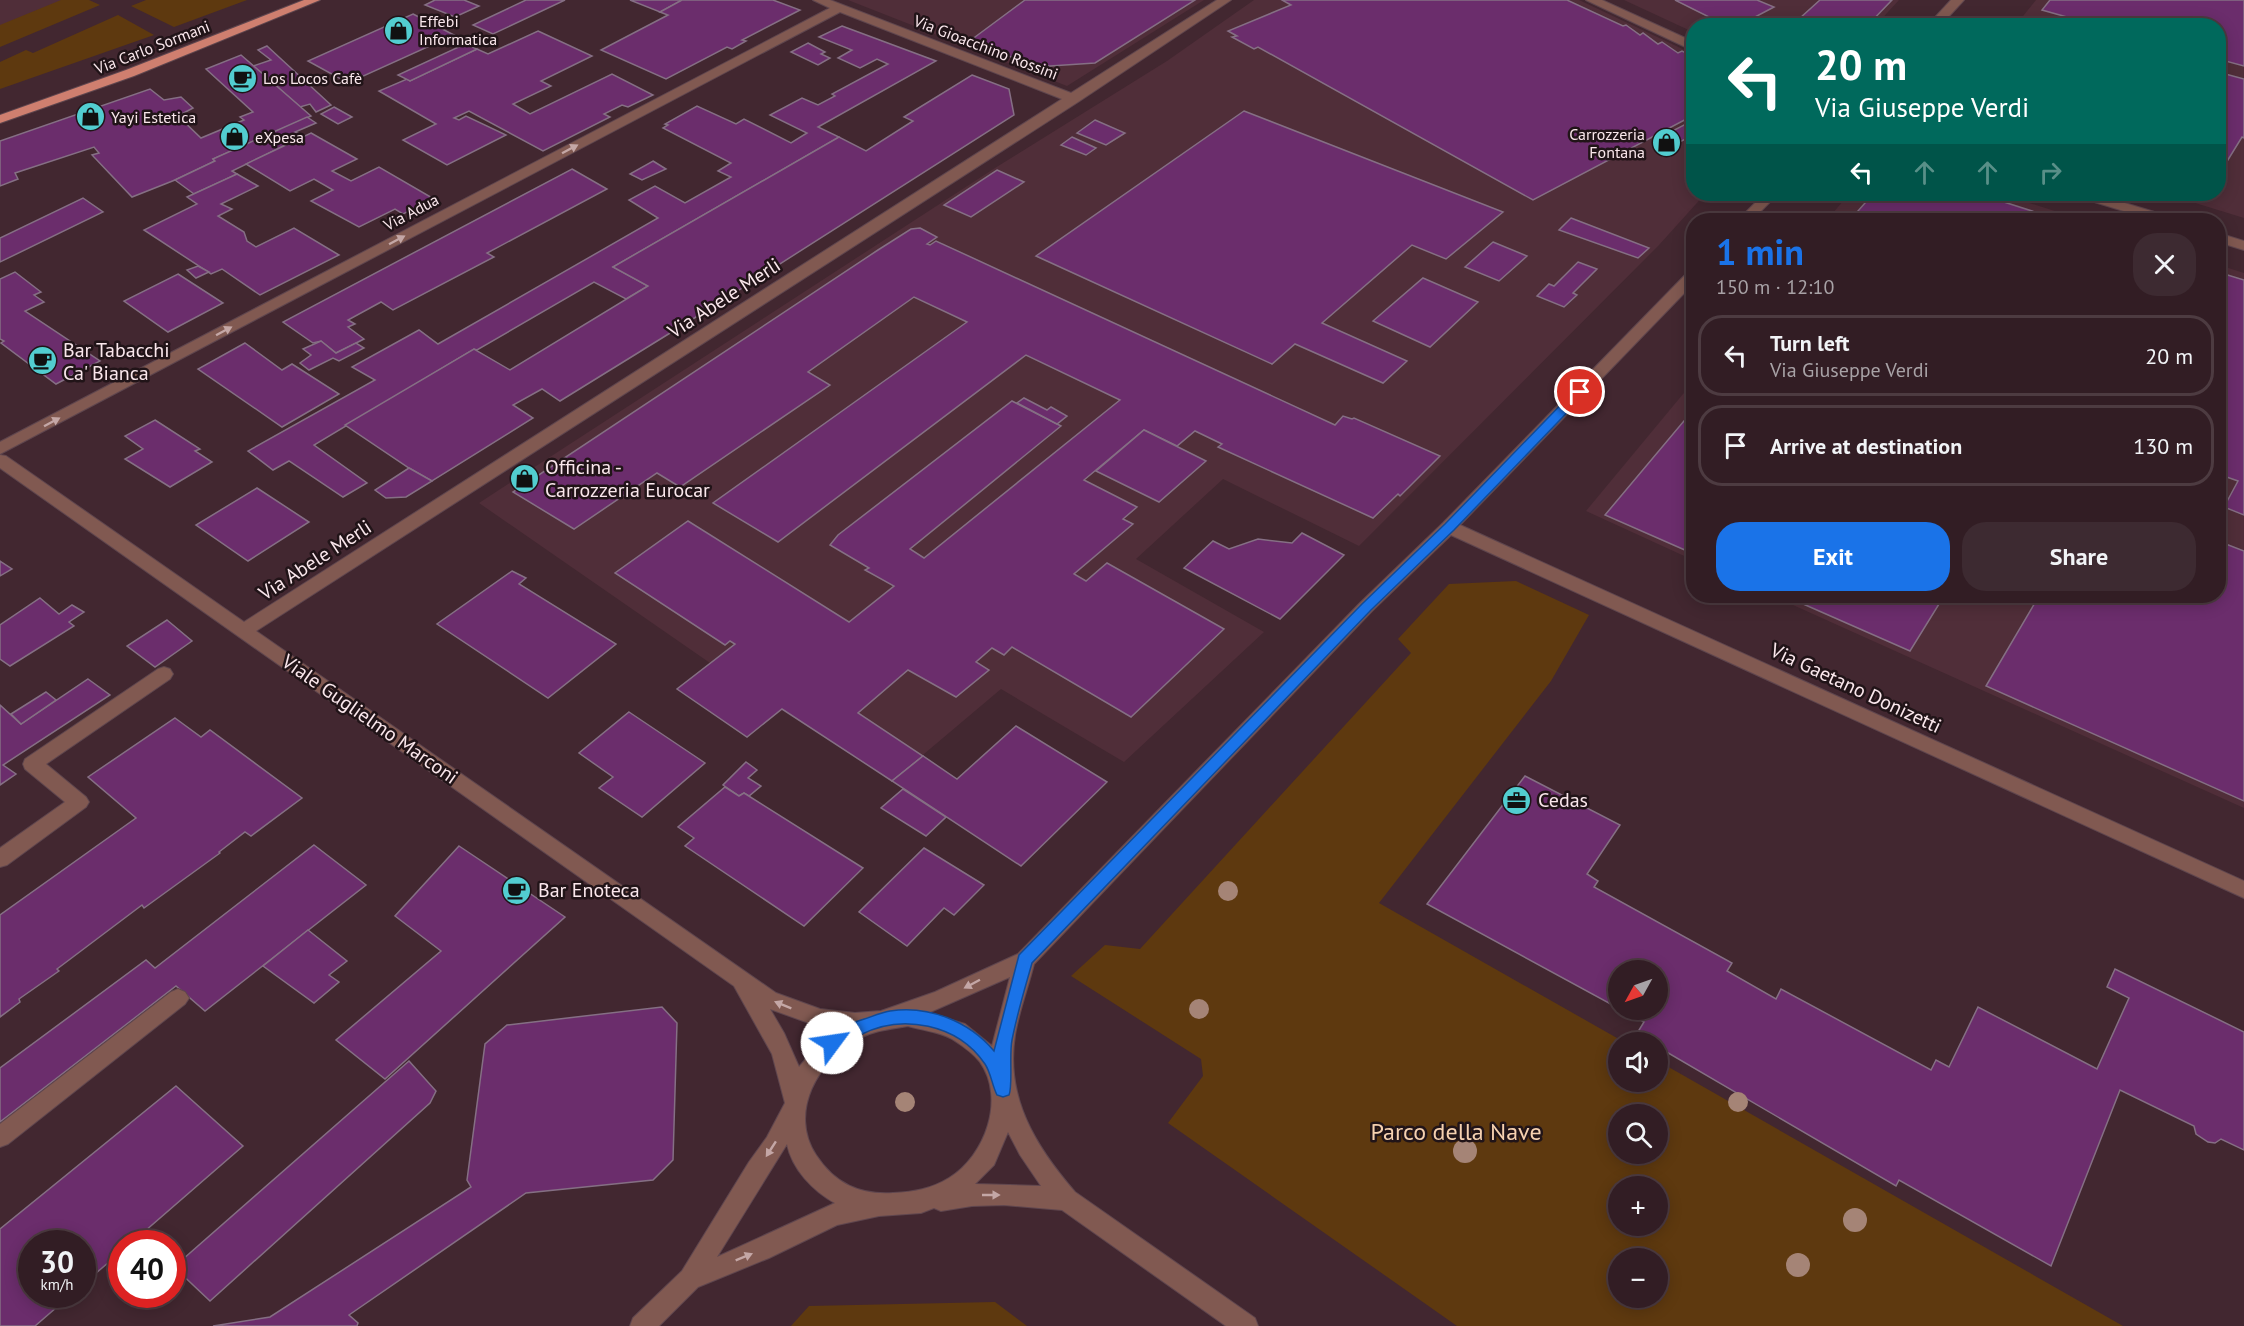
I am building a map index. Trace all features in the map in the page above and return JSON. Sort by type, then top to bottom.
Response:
[{"type":"main road","name":"Via Carlo Sormani","points":[[0,119],[140,69],[314,0]]},
{"type":"street","name":"Via Gioacchino Rossini","points":[[819,0],[1074,99]]},
{"type":"street","name":"Via Abele Merli","points":[[244,630],[1226,0]]},
{"type":"street","points":[[1592,0],[1686,43]]},
{"type":"street","points":[[1941,18],[1958,0]]},
{"type":"street","name":"Via Adua","points":[[0,449],[839,8]]},
{"type":"street","points":[[1752,213],[1764,201]]},
{"type":"street","points":[[2105,201],[2144,213]]},
{"type":"street","points":[[2226,240],[2244,246]]},
{"type":"street","points":[[642,1326],[690,1279],[775,1144],[795,1106],[806,1074],[822,1052],[849,1032],[942,999],[1025,960],[1366,607],[1449,527],[1686,282]]},
{"type":"street","name":"Viale Guglielmo Marconi","points":[[0,460],[769,999],[820,1018],[855,1022],[881,1020]]},
{"type":"street","name":"Via Gaetano Donizetti","points":[[1449,527],[2244,891]]},
{"type":"street","points":[[0,858],[79,802],[32,764],[164,674]]},
{"type":"street","points":[[795,1106],[795,1134],[800,1153],[820,1180],[832,1190],[854,1201],[878,1206],[904,1205],[945,1193],[967,1179],[978,1167],[999,1133],[1004,1111],[1000,1069],[1003,1041],[1025,960]]},
{"type":"street","name":"Viale Guglielmo Marconi","points":[[740,979],[768,1025],[788,1065],[793,1083],[795,1106]]},
{"type":"street","points":[[0,1137],[178,998]]},
{"type":"street","points":[[881,1020],[901,1017],[927,1019],[963,1032],[980,1045],[993,1062],[1008,1107],[1023,1138],[1045,1175],[1067,1200],[1246,1326]]},
{"type":"street","points":[[690,1279],[761,1250],[834,1214],[848,1211],[981,1195],[1067,1200]]},
{"type":"shaded area","points":[[0,0],[68,0],[0,28]]},
{"type":"shaded area","points":[[848,0],[1204,0],[1067,86]]},
{"type":"shaded area","points":[[1254,0],[1579,0],[1686,51],[1686,201],[1699,201],[1659,245],[1359,546],[1223,479],[1136,559],[1264,632],[1124,762],[1001,689],[892,781],[783,709],[747,737],[677,689],[710,663],[479,503],[995,168],[1167,61]]},
{"type":"shaded area","points":[[1624,0],[1899,0],[1882,18],[1686,18],[1686,29]]},
{"type":"shaded area","points":[[2036,0],[2244,0],[2244,218],[2189,201],[2226,201],[2226,18],[2021,18]]},
{"type":"shaded area","points":[[1843,201],[2023,201],[2061,213],[1833,213]]},
{"type":"shaded area","points":[[2226,267],[2244,273],[2244,808],[1789,603],[2226,603]]},
{"type":"shaded area","points":[[1686,390],[1686,557],[1586,511]]},
{"type":"green space","points":[[61,0],[89,0],[100,5],[0,47],[0,25]]},
{"type":"green space","points":[[146,0],[247,0],[174,27],[131,6]]},
{"type":"green space","points":[[118,15],[154,35],[0,89],[0,62],[26,50],[33,53]]},
{"type":"green space","name":"Parco della Nave","points":[[1516,581],[1589,615],[1551,681],[1379,903],[1608,1033],[1608,1092],[1668,1092],[1668,1067],[2123,1326],[1457,1326],[1168,1123],[1203,1076],[1201,1059],[1071,976],[1105,945],[1140,949],[1411,653],[1398,639],[1449,584]]},
{"type":"green space","points":[[995,1302],[1027,1326],[791,1326],[809,1306]]},
{"type":"building","points":[[435,0],[464,0],[479,6],[455,17],[425,5]]},
{"type":"building","points":[[526,0],[565,0],[493,34],[473,25]]},
{"type":"building","points":[[630,0],[682,0],[660,12]]},
{"type":"building","points":[[682,0],[773,0],[800,10],[742,40],[746,41],[732,49],[727,47],[666,79],[601,50],[668,15],[660,12]]},
{"type":"building","points":[[1025,0],[1195,0],[1095,63],[1035,67],[971,40]]},
{"type":"building","points":[[1282,0],[1567,0],[1623,26],[1626,25],[1640,35],[1643,33],[1658,44],[1662,42],[1678,53],[1682,51],[1686,53],[1686,119],[1533,200],[1258,47],[1254,49],[1232,37],[1237,36],[1228,31],[1291,5]]},
{"type":"building","points":[[1675,0],[1757,0],[1774,7],[1753,18],[1711,18]]},
{"type":"building","points":[[1820,0],[1892,0],[1875,18],[1800,18]]},
{"type":"building","points":[[2050,0],[2244,0],[2244,66],[2226,61],[2226,18],[2070,18],[2042,10]]},
{"type":"building","points":[[413,14],[454,35],[348,83],[308,61]]},
{"type":"building","points":[[842,26],[936,61],[818,127],[839,137],[613,267],[648,286],[626,299],[594,282],[477,350],[474,349],[314,445],[367,483],[343,497],[289,461],[273,470],[248,451],[375,380],[352,367],[419,330],[438,344],[658,218],[629,200],[655,186],[685,203],[731,177],[718,171],[731,163],[663,128],[668,125],[665,124],[697,106],[736,124],[744,119],[791,143],[807,133],[770,115],[802,98],[818,105],[835,96],[832,94],[888,64],[877,59],[860,68],[838,58],[852,50],[819,37]]},
{"type":"building","points":[[538,31],[592,56],[541,81],[551,86],[513,104],[530,114],[612,74],[653,95],[628,107],[622,105],[604,114],[610,117],[543,151],[469,111],[454,118],[459,120],[466,116],[506,135],[447,165],[403,140],[436,124],[379,91],[407,79],[410,81],[477,49],[488,54]]},
{"type":"building","points":[[808,43],[825,52],[821,54],[830,58],[818,65],[791,52]]},
{"type":"building","points":[[465,44],[477,49],[410,81],[398,75]]},
{"type":"building","points":[[267,46],[331,105],[316,112],[310,104],[300,107],[253,66],[271,60],[258,50]]},
{"type":"building","points":[[241,55],[311,116],[213,159],[215,161],[175,180],[132,197],[92,155],[99,153],[94,147],[15,173],[18,179],[0,186],[0,141],[150,89],[164,100],[181,97],[193,108],[178,116],[201,138],[244,120],[240,117],[253,112],[206,69]]},
{"type":"building","points":[[2226,74],[2244,79],[2244,138],[2242,137],[2226,163]]},
{"type":"building","points":[[972,75],[1009,89],[1014,115],[560,401],[542,389],[513,405],[533,418],[432,481],[345,425],[474,349],[510,370],[648,286],[613,267],[839,137],[866,151],[913,121],[904,117]]},
{"type":"building","points":[[334,107],[352,117],[338,124],[321,114]]},
{"type":"building","points":[[1244,111],[1503,212],[1446,259],[1412,245],[1322,323],[1407,361],[1383,383],[1295,344],[1272,364],[1036,256]]},
{"type":"building","points":[[307,117],[316,123],[295,132],[304,136],[232,171],[237,174],[194,194],[175,180],[215,161],[213,159]]},
{"type":"building","points":[[1095,120],[1125,133],[1106,145],[1077,133]]},
{"type":"building","points":[[1686,126],[1686,139],[1667,148],[1653,141]]},
{"type":"building","points":[[311,133],[357,159],[332,171],[351,181],[379,167],[434,199],[403,214],[395,209],[359,227],[311,201],[333,190],[314,179],[290,191],[246,164]]},
{"type":"building","points":[[1072,137],[1096,148],[1086,155],[1061,145]]},
{"type":"building","points":[[653,161],[666,169],[642,180],[630,174]]},
{"type":"building","points":[[572,169],[607,189],[487,253],[494,257],[393,310],[381,302],[348,320],[355,324],[348,327],[364,339],[336,353],[321,341],[313,343],[283,322]]},
{"type":"building","points":[[997,170],[1024,182],[971,217],[944,205]]},
{"type":"building","points":[[237,174],[258,186],[221,204],[232,209],[218,216],[244,232],[247,241],[256,247],[294,228],[339,255],[260,295],[222,269],[211,274],[144,230],[197,204],[187,197]]},
{"type":"building","points":[[83,198],[103,212],[0,262],[0,238]]},
{"type":"building","points":[[1867,201],[2001,201],[2038,213],[1856,213]]},
{"type":"building","points":[[1571,218],[1649,248],[1638,258],[1559,230]]},
{"type":"building","points":[[920,228],[937,237],[927,244],[930,245],[936,241],[1335,425],[1343,416],[1354,418],[1440,456],[1400,496],[1398,494],[1373,518],[1218,447],[1222,444],[1195,431],[1177,446],[1144,430],[1084,480],[1137,507],[1123,519],[1133,524],[1074,574],[1086,581],[1107,563],[1224,629],[1131,717],[1012,647],[1004,655],[992,648],[976,662],[989,670],[956,697],[908,670],[858,713],[923,756],[892,781],[782,709],[747,737],[677,689],[735,644],[730,641],[725,645],[615,573],[688,521],[849,622],[894,586],[865,570],[869,568],[830,545],[838,535],[1012,401],[1061,426],[910,549],[924,558],[1120,400],[1026,355],[778,542],[713,503],[967,322],[914,297],[808,372],[830,385],[680,487],[657,473],[574,529],[513,492],[878,250],[911,229]]},
{"type":"building","points":[[1493,242],[1527,256],[1499,281],[1465,267]]},
{"type":"building","points":[[1578,262],[1597,269],[1573,293],[1577,295],[1564,307],[1537,296],[1549,284],[1554,286]]},
{"type":"building","points":[[198,266],[209,272],[196,278],[187,270]]},
{"type":"building","points":[[15,272],[41,292],[34,295],[44,302],[25,311],[100,361],[56,384],[1,343],[4,341],[0,339],[0,279]]},
{"type":"building","points":[[178,274],[223,303],[168,332],[124,301]]},
{"type":"building","points":[[2226,275],[2244,280],[2244,515],[2226,508],[2226,503],[2238,481],[2226,477]]},
{"type":"building","points":[[1423,278],[1478,302],[1430,347],[1373,321]]},
{"type":"building","points":[[321,341],[336,353],[356,343],[364,348],[339,361],[333,358],[309,370],[300,363],[311,355],[303,349]]},
{"type":"building","points":[[245,343],[282,370],[292,364],[339,394],[282,427],[198,369]]},
{"type":"building","points":[[1024,398],[1047,410],[1051,407],[1067,416],[1057,424],[1017,403]]},
{"type":"building","points":[[1686,419],[1686,550],[1605,515]]},
{"type":"building","points":[[155,420],[200,449],[195,451],[212,462],[170,487],[125,459],[143,449],[125,436]]},
{"type":"building","points":[[1144,430],[1206,461],[1159,502],[1096,471]]},
{"type":"building","points":[[409,468],[432,481],[406,497],[386,498],[375,490]]},
{"type":"building","points":[[257,488],[309,522],[248,561],[196,525]]},
{"type":"building","points":[[1302,533],[1344,555],[1280,619],[1184,568],[1213,541],[1229,549],[1258,539],[1292,543]]},
{"type":"building","points":[[2226,544],[2244,551],[2244,801],[1986,686],[2035,603],[2226,603]]},
{"type":"building","points":[[0,561],[12,569],[0,576]]},
{"type":"building","points":[[512,571],[526,578],[519,584],[616,644],[548,698],[437,624]]},
{"type":"building","points":[[40,598],[59,614],[72,605],[84,612],[69,622],[74,626],[10,666],[0,659],[0,625]]},
{"type":"building","points":[[1801,603],[1940,603],[1910,651]]},
{"type":"building","points":[[167,620],[192,641],[155,667],[127,646]]},
{"type":"building","points":[[88,679],[110,695],[3,765],[16,774],[0,785],[0,705],[21,724]]},
{"type":"building","points":[[46,692],[56,700],[21,724],[11,714]]},
{"type":"building","points":[[629,712],[705,763],[642,817],[599,788],[613,777],[579,753]]},
{"type":"building","points":[[175,718],[201,737],[210,730],[302,798],[251,836],[245,832],[144,908],[142,905],[57,969],[59,971],[19,999],[20,1002],[0,1017],[0,915],[136,818],[88,777]]},
{"type":"building","points":[[1016,726],[1107,782],[1021,866],[892,781],[923,756],[957,779]]},
{"type":"building","points":[[746,762],[757,770],[748,778],[761,786],[749,796],[744,793],[739,796],[723,785]]},
{"type":"building","points":[[1525,776],[1620,825],[1587,874],[1598,881],[1594,887],[1732,963],[1727,971],[1776,999],[1781,989],[1931,1070],[1936,1060],[1949,1067],[1978,1007],[2097,1069],[2129,998],[2107,987],[2115,969],[2244,1032],[2244,1150],[2221,1139],[2215,1143],[2208,1142],[2196,1134],[2194,1126],[2120,1090],[2051,1266],[1899,1180],[1896,1186],[1668,1053],[1668,1032],[1638,1032],[1644,1022],[1640,1020],[1668,1020],[1668,960],[1608,960],[1608,1003],[1427,904]]},
{"type":"building","points":[[725,787],[739,796],[744,793],[863,868],[804,926],[685,846],[694,838],[678,827]]},
{"type":"building","points":[[903,789],[946,817],[926,836],[881,808]]},
{"type":"building","points":[[314,845],[366,885],[205,1011],[176,986],[0,1122],[0,1068],[146,960],[155,968]]},
{"type":"building","points":[[459,846],[565,917],[385,1079],[336,1040],[441,951],[395,916]]},
{"type":"building","points":[[924,848],[984,885],[954,915],[944,908],[907,946],[859,912]]},
{"type":"building","points":[[308,930],[347,961],[329,975],[339,982],[314,1003],[263,966]]},
{"type":"building","points":[[662,1007],[677,1023],[673,1160],[653,1180],[526,1193],[349,1315],[358,1323],[357,1326],[213,1326],[270,1317],[471,1187],[467,1180],[485,1044],[507,1025]]},
{"type":"building","points":[[409,1061],[436,1091],[430,1103],[210,1301],[186,1278],[186,1256]]},
{"type":"building","points":[[176,1086],[243,1146],[146,1230],[108,1230],[108,1263],[96,1273],[96,1230],[18,1230],[18,1308],[56,1308],[35,1326],[0,1326],[0,1229]]},
{"type":"place","name":"Effebi Informatica","points":[[398,30]]},
{"type":"place","name":"Los Locos Cafè","points":[[242,78]]},
{"type":"place","name":"Yayi Estetica","points":[[90,117]]},
{"type":"place","name":"eXpesa","points":[[234,137]]},
{"type":"place","name":"Carrozzeria Fontana","points":[[1666,143]]},
{"type":"place","name":"Bar Tabacchi Ca' Bianca","points":[[42,361]]},
{"type":"place","name":"Officina - Carrozzeria Eurocar","points":[[524,479]]},
{"type":"place","name":"Cedas","points":[[1517,800]]},
{"type":"place","name":"Bar Enoteca","points":[[517,890]]},
{"type":"route","points":[[832,1043],[855,1029],[888,1018],[908,1017],[934,1020],[958,1029],[980,1045],[993,1062],[1003,1089],[1000,1069],[1003,1041],[1025,960],[1366,607],[1449,527],[1580,392]]}]
